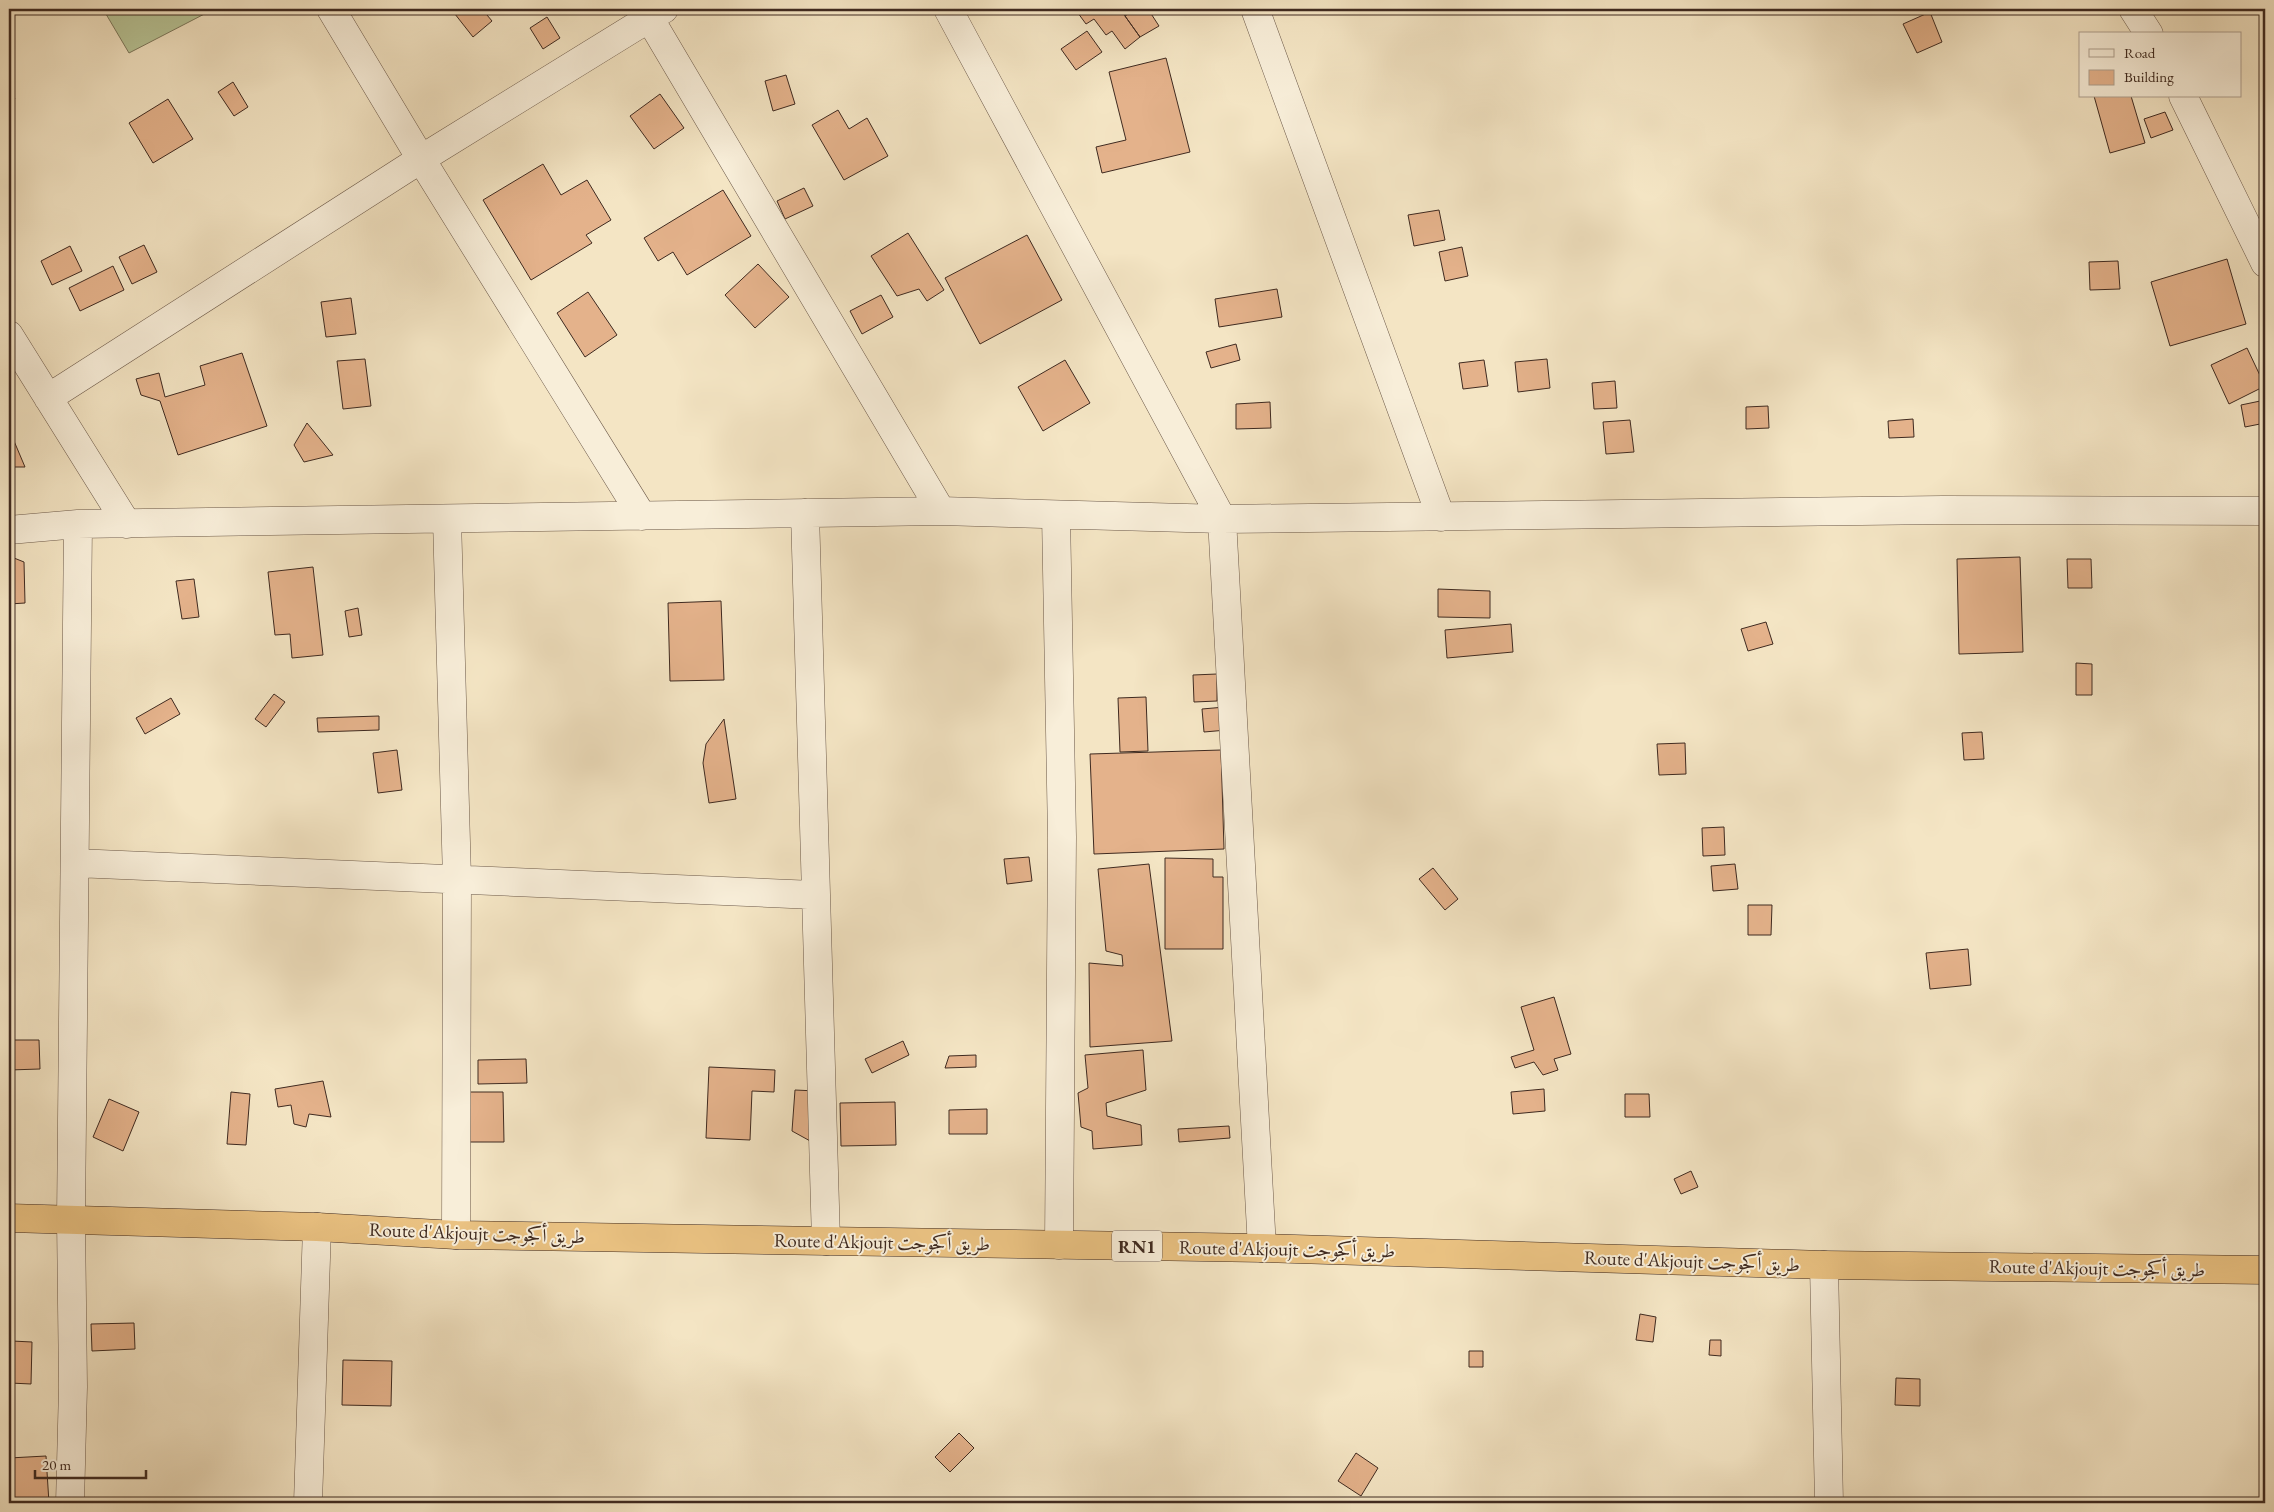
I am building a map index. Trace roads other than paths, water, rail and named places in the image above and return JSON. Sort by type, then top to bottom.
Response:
[{"type":"highway","name":"Route d'Akjoujt طريق أكجوجت","points":[[9,1218],[317,1227],[456,1234],[1262,1248],[1824,1265],[2265,1270]]},
{"type":"street","points":[[331,9],[421,159],[642,516]]},
{"type":"street","points":[[948,9],[1222,519],[1262,1248]]},
{"type":"street","points":[[1255,9],[1441,517]]},
{"type":"street","points":[[2134,9],[2148,32]]},
{"type":"street","points":[[48,398],[653,12],[941,511]]},
{"type":"street","points":[[2184,98],[2265,263]]},
{"type":"street","points":[[9,335],[127,524]]},
{"type":"street","points":[[9,530],[78,524],[941,511],[1222,519],[1943,510],[2265,511]]},
{"type":"street","points":[[805,513],[814,895],[826,1241]]},
{"type":"street","points":[[1056,515],[1062,837],[1059,1245]]},
{"type":"street","points":[[447,519],[457,879],[456,1234]]},
{"type":"street","points":[[70,1503],[73,1388],[71,1219],[78,524]]},
{"type":"street","points":[[75,863],[814,895]]},
{"type":"street","points":[[308,1503],[317,1227]]},
{"type":"street","points":[[1824,1265],[1829,1503]]}]
